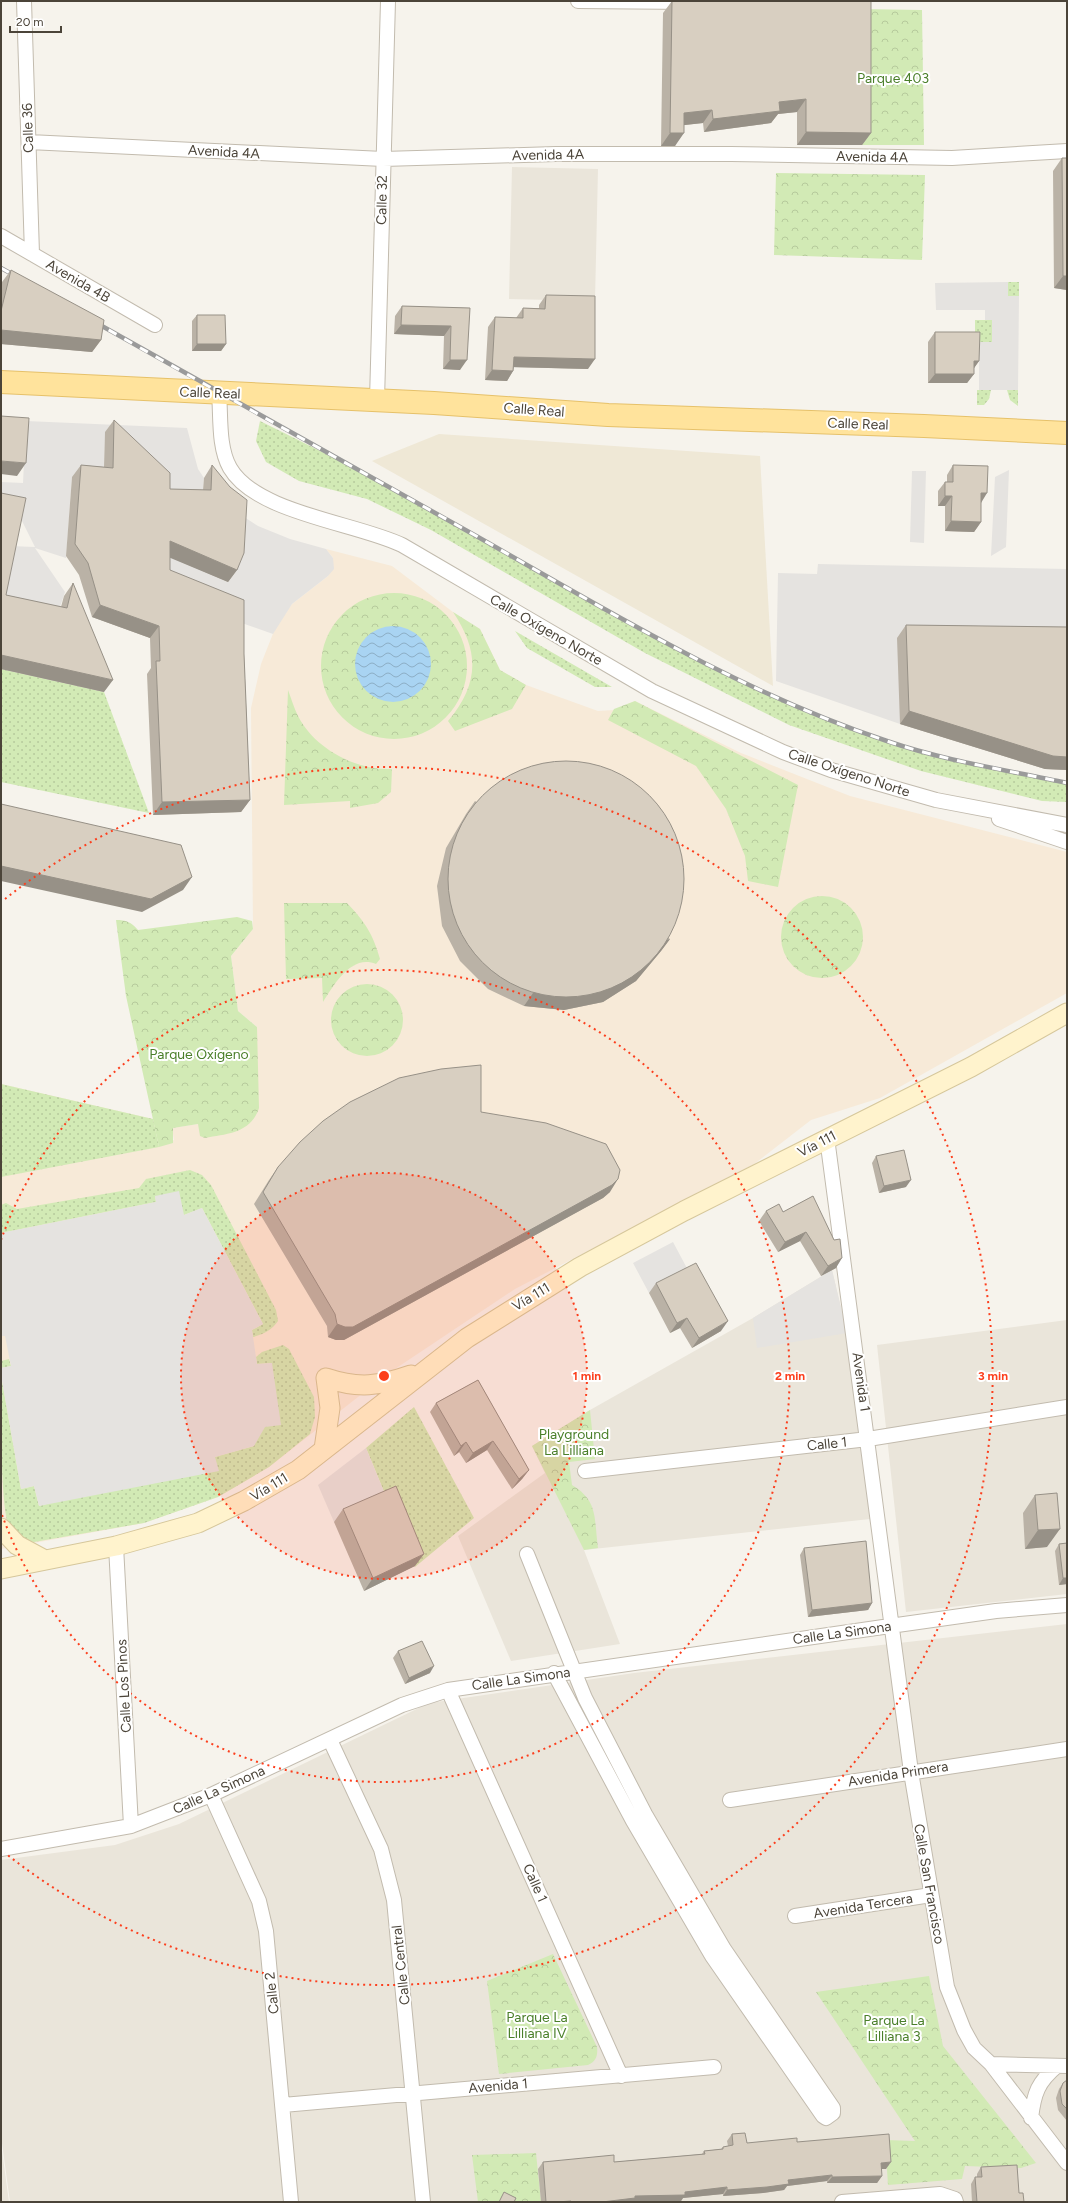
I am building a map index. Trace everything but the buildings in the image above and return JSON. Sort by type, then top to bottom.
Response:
[{"type":"main road","name":"Calle Real","points":[[1,382],[377,400],[608,415],[924,426],[1067,433]]},
{"type":"main road","name":"Vía 111","points":[[1,1569],[116,1546],[198,1523],[226,1511],[298,1470],[467,1338],[516,1305],[580,1267],[684,1211],[971,1067],[1067,1013]]},
{"type":"main road","points":[[324,1449],[330,1408],[326,1378],[342,1384],[365,1386],[386,1383],[424,1371]]},
{"type":"main road","points":[[1,1528],[17,1545],[44,1560]]},
{"type":"street","name":"Calle 36","points":[[24,1],[32,254]]},
{"type":"street","name":"Calle 32","points":[[377,400],[388,1]]},
{"type":"street","points":[[578,1],[704,2]]},
{"type":"street","name":"Avenida 4A","points":[[29,142],[383,159],[556,154],[731,154],[952,158],[1067,151]]},
{"type":"street","name":"Avenida 4B","points":[[1,236],[155,325]]},
{"type":"street","name":"Calle Oxígeno Norte","points":[[219,393],[222,433],[230,468],[248,486],[266,498],[291,509],[363,529],[402,545],[652,691],[783,752],[831,770],[944,801],[1067,842]]},
{"type":"street","name":"Calle Oxígeno Norte","points":[[944,801],[1067,825]]},
{"type":"street","name":"Avenida 1","points":[[827,1138],[868,1439],[890,1626]]},
{"type":"street","name":"Calle 1","points":[[585,1471],[868,1439],[1067,1407]]},
{"type":"street","name":"Calle Los Pinos","points":[[116,1546],[131,1826]]},
{"type":"street","points":[[527,1554],[576,1671],[585,1698],[645,1814],[716,1935],[833,2108],[833,2113],[826,2118],[823,2116],[712,1956],[633,1821],[554,1673]]},
{"type":"street","name":"Calle La Simona","points":[[1,1849],[131,1826],[211,1795],[402,1705],[448,1690],[554,1673],[996,1611],[1067,1605]]},
{"type":"street","name":"Calle San Francisco","points":[[890,1626],[911,1772],[947,1987],[964,2030],[974,2048],[991,2064],[1067,2163]]},
{"type":"street","name":"Calle 1","points":[[448,1690],[621,2076]]},
{"type":"street","name":"Calle Central","points":[[330,1740],[381,1849],[394,1900],[414,2094],[423,2202]]},
{"type":"street","name":"Avenida Primera","points":[[730,1800],[1067,1749]]},
{"type":"street","name":"Calle 2","points":[[211,1795],[260,1901],[266,1932],[291,2202]]},
{"type":"street","name":"Avenida Tercera","points":[[795,1916],[931,1895]]},
{"type":"street","points":[[991,2064],[1062,2066]]},
{"type":"street","points":[[1031,2118],[1033,2098],[1039,2084],[1062,2066]]},
{"type":"street","name":"Avenida 1","points":[[283,2105],[714,2067]]},
{"type":"street","points":[[842,2202],[940,2194],[951,2196],[956,2202]]},
{"type":"shaded area","points":[[512,167],[598,169],[595,301],[509,299]]},
{"type":"shaded area","points":[[1008,282],[1008,296],[1019,296],[1018,390],[979,390],[979,342],[992,342],[992,320],[985,320],[985,310],[936,310],[935,283]]},
{"type":"shaded area","points":[[26,421],[187,428],[198,469],[204,478],[202,503],[184,503],[184,563],[228,582],[238,513],[258,526],[290,539],[326,549],[333,558],[334,569],[328,576],[292,604],[273,634],[236,621],[161,582],[105,433],[104,480],[72,477],[66,558],[35,548],[65,592],[56,619],[1,606],[9,546],[35,547],[17,511],[1,507],[1,482],[23,483]]},
{"type":"shaded area","points":[[439,434],[760,456],[773,686],[372,461]]},
{"type":"shaded area","points":[[1009,470],[1006,547],[991,556],[995,477]]},
{"type":"shaded area","points":[[912,471],[926,471],[924,543],[910,542]]},
{"type":"shaded area","points":[[326,549],[392,566],[453,612],[480,629],[500,670],[526,685],[598,711],[614,710],[635,701],[741,753],[850,796],[1067,852],[1067,993],[880,1098],[811,1120],[753,1165],[515,1289],[386,1375],[269,1467],[218,1497],[144,1523],[1,1549],[1,1084],[153,1119],[159,1147],[174,1140],[172,1128],[198,1124],[257,1027],[238,1011],[231,956],[253,929],[251,708],[261,664],[276,626],[292,604],[328,576],[333,558]]},
{"type":"shaded area","points":[[818,564],[1067,569],[1067,640],[900,724],[776,681],[778,573],[817,574]]},
{"type":"shaded area","points":[[179,1191],[184,1215],[202,1208],[263,1324],[252,1330],[257,1364],[272,1363],[281,1425],[265,1427],[254,1446],[215,1457],[219,1471],[39,1506],[34,1486],[21,1489],[1,1375],[1,1368],[11,1366],[5,1336],[1,1336],[1,1233],[156,1202],[155,1196]]},
{"type":"shaded area","points":[[673,1242],[689,1272],[649,1293],[633,1263]]},
{"type":"shaded area","points":[[832,1270],[847,1333],[870,1519],[584,1550],[620,1644],[511,1661],[458,1536],[545,1473],[532,1446],[590,1410],[753,1318]]},
{"type":"shaded area","points":[[832,1270],[847,1333],[757,1348],[753,1318]]},
{"type":"shaded area","points":[[1067,1320],[1067,1594],[906,1612],[877,1345]]},
{"type":"shaded area","points":[[366,1448],[387,1499],[334,1522],[318,1485]]},
{"type":"shaded area","points":[[1067,1624],[1067,2202],[10,2202],[1,2136],[1,1860],[115,1845],[179,1824],[429,1703],[634,1673]]},
{"type":"shaded area","points":[[1,2143],[9,2202],[1,2202]]},
{"type":"green space","name":"Parque 403","points":[[862,9],[922,10],[924,145],[862,145]]},
{"type":"green space","points":[[776,173],[925,175],[922,260],[774,255]]},
{"type":"green space","points":[[1008,282],[1019,282],[1019,296],[1008,296]]},
{"type":"green space","points":[[975,320],[992,320],[992,342],[975,342]]},
{"type":"green space","points":[[977,390],[991,390],[989,399],[984,405],[977,405]]},
{"type":"green space","points":[[1007,390],[1018,390],[1018,406],[1010,400]]},
{"type":"green space","points":[[260,421],[364,473],[619,616],[749,684],[816,714],[884,741],[906,748],[929,755],[975,765],[1067,783],[1067,802],[1042,801],[921,771],[789,725],[645,653],[431,530],[367,499],[299,481],[266,462],[256,441]]},
{"type":"green space","points":[[387,593],[401,593],[422,598],[435,605],[446,614],[455,625],[462,638],[466,652],[466,680],[462,694],[455,707],[446,718],[435,727],[422,734],[401,739],[387,739],[366,734],[353,727],[342,718],[333,707],[326,694],[321,673],[321,659],[326,638],[333,625],[342,614],[353,605],[366,598]]},
{"type":"green space","points":[[453,612],[480,629],[500,670],[526,685],[512,709],[455,731],[448,721],[466,694],[472,668],[468,641]]},
{"type":"green space","points":[[515,631],[612,687],[595,687],[527,648]]},
{"type":"green space","points":[[1,669],[104,692],[149,813],[1,782]]},
{"type":"green space","points":[[288,690],[298,716],[305,728],[325,747],[351,762],[378,769],[392,769],[391,792],[378,803],[350,808],[350,801],[284,805]]},
{"type":"green space","points":[[635,701],[798,785],[778,887],[748,881],[745,856],[726,809],[696,766],[608,720],[614,709]]},
{"type":"green space","points":[[822,896],[838,899],[851,908],[860,921],[863,937],[860,953],[851,966],[838,975],[822,978],[806,975],[793,966],[784,953],[781,937],[784,921],[793,908],[806,899]]},
{"type":"green space","points":[[284,903],[347,903],[368,929],[380,959],[376,964],[367,962],[359,963],[351,967],[332,987],[323,1002],[322,978],[286,979]]},
{"type":"green space","name":"Parque Oxígeno","points":[[237,917],[252,921],[253,929],[231,956],[238,1011],[257,1027],[259,1108],[250,1123],[238,1131],[205,1138],[200,1136],[198,1124],[173,1128],[173,1143],[159,1147],[126,996],[116,920],[128,922],[138,930]]},
{"type":"green space","points":[[360,984],[374,984],[393,994],[403,1013],[403,1027],[393,1046],[374,1056],[360,1056],[341,1046],[331,1027],[331,1013],[341,994]]},
{"type":"green space","points":[[1,1084],[153,1119],[159,1147],[1,1177]]},
{"type":"green space","points":[[190,1170],[202,1175],[211,1185],[276,1310],[278,1321],[273,1327],[264,1333],[253,1337],[252,1330],[263,1324],[202,1208],[184,1215],[155,1196],[156,1202],[1,1233],[1,1205],[6,1203],[17,1209],[139,1188],[146,1179]]},
{"type":"green space","points":[[283,1345],[289,1349],[314,1397],[315,1417],[310,1434],[269,1467],[218,1497],[144,1523],[34,1542],[20,1538],[9,1527],[4,1499],[1,1431],[1,1375],[21,1489],[34,1486],[39,1506],[254,1446],[272,1363],[257,1364],[256,1357],[262,1352]]},
{"type":"green space","points":[[9,1359],[11,1366],[1,1368],[1,1361]]},
{"type":"green space","points":[[414,1407],[474,1518],[415,1567],[366,1448]]},
{"type":"green space","name":"Playground La Lilliana","points":[[590,1410],[595,1459],[569,1462],[572,1485],[581,1491],[587,1498],[594,1512],[598,1548],[584,1550],[532,1446]]},
{"type":"green space","name":"Parque La Lilliana IV","points":[[553,1954],[597,2047],[596,2058],[588,2065],[499,2074],[487,1981]]},
{"type":"green space","name":"Parque La Lilliana 3","points":[[929,1976],[943,2046],[1036,2163],[1021,2168],[965,2166],[962,2179],[888,2185],[885,2140],[915,2141],[816,1992]]},
{"type":"green space","points":[[536,2153],[541,2202],[478,2202],[472,2155]]},
{"type":"water","points":[[393,626],[408,629],[420,637],[428,649],[431,664],[428,679],[420,691],[408,699],[393,702],[378,699],[366,691],[358,679],[355,664],[358,649],[366,637],[378,629]]},
{"type":"railway","points":[[1,268],[19,278]]},
{"type":"railway","points":[[93,321],[627,622],[729,675],[833,722],[887,741],[954,760],[1067,783]]}]
